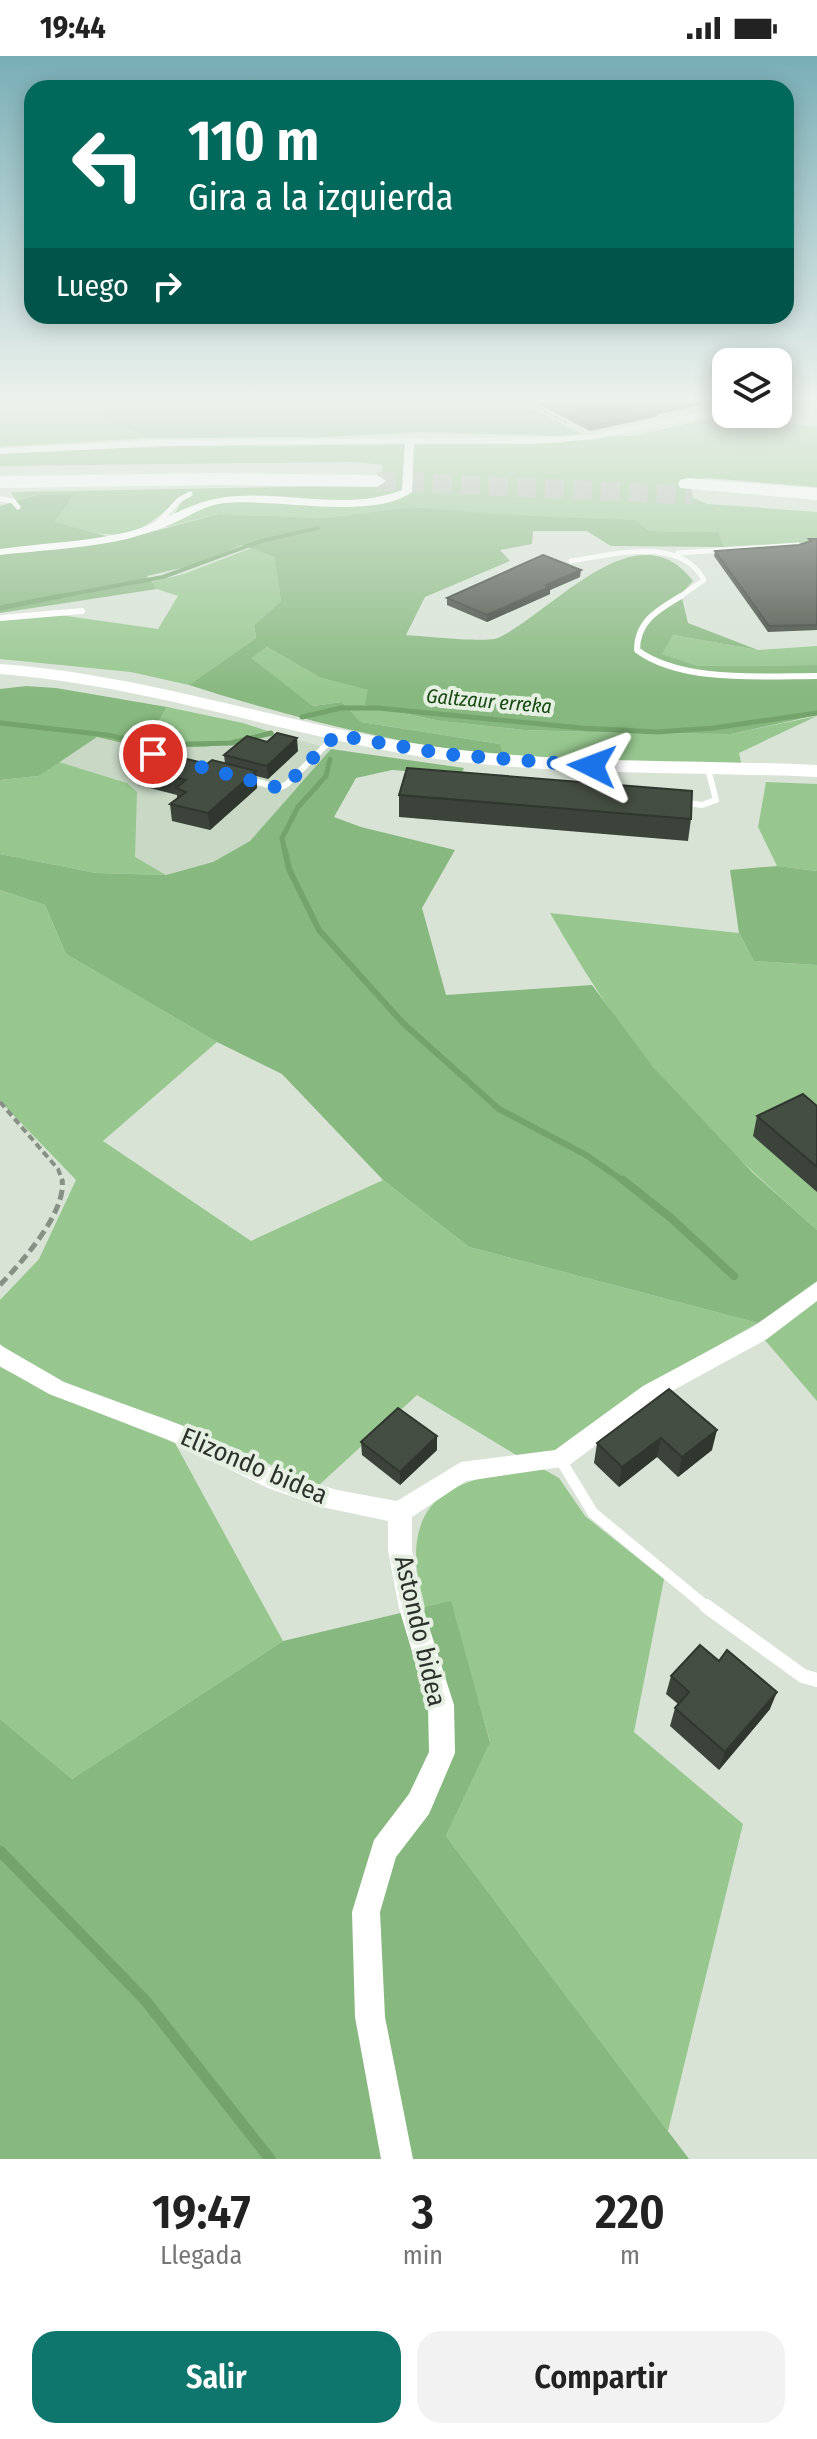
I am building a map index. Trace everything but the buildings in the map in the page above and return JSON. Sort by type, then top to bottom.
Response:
[{"type":"highway","points":[[767,499],[817,505]]},
{"type":"main road","points":[[0,667],[93,677],[336,735],[445,754],[522,762],[817,771]]},
{"type":"main road","points":[[0,681],[48,678],[186,697]]},
{"type":"street","points":[[0,552],[113,538],[154,527],[202,504],[242,499]]},
{"type":"street","points":[[284,499],[354,504],[388,499]]},
{"type":"street","points":[[400,1512],[461,1472],[560,1459],[651,1392],[760,1333],[817,1290]]},
{"type":"street","name":"Elizondo bidea","points":[[0,1354],[16,1367],[52,1387],[196,1441],[274,1480],[322,1498],[400,1512]]},
{"type":"street","name":"Astondo bidea","points":[[397,2159],[370,2017],[366,1912],[384,1850],[419,1804],[442,1753],[441,1705],[411,1608],[400,1550],[400,1512]]},
{"type":"lane","points":[[1,499],[13,501],[18,507]]},
{"type":"lane","points":[[154,527],[181,499]]},
{"type":"lane","points":[[571,561],[659,552],[798,545]]},
{"type":"lane","points":[[674,553],[688,558],[697,566],[704,580],[661,608],[639,631],[634,642],[636,651],[644,658],[662,665],[707,673],[817,676]]},
{"type":"lane","points":[[0,618],[82,611]]},
{"type":"lane","points":[[237,776],[279,788],[287,784],[336,735]]},
{"type":"lane","points":[[677,800],[689,806],[716,800],[708,769]]},
{"type":"lane","points":[[560,1459],[593,1513],[683,1590],[803,1676],[817,1680]]},
{"type":"path","points":[[0,1102],[58,1169],[64,1184],[58,1204],[32,1252],[0,1285]]},
{"type":"shaded area","points":[[280,735],[331,749],[250,841],[213,862],[166,875],[135,858],[127,783],[59,762],[97,737],[143,748],[207,747]]},
{"type":"green space","points":[[23,499],[71,499],[55,522],[121,540],[219,514],[323,518],[411,507],[635,520],[649,531],[719,532],[724,547],[611,546],[587,531],[533,531],[532,544],[500,550],[510,561],[425,597],[406,635],[468,640],[498,638],[595,572],[621,560],[647,555],[671,561],[693,581],[681,594],[688,623],[758,650],[673,635],[662,654],[698,666],[817,665],[817,715],[731,734],[524,730],[441,721],[364,705],[368,690],[321,678],[267,647],[251,658],[313,706],[342,702],[361,722],[500,744],[505,757],[384,737],[306,719],[189,685],[256,638],[254,625],[281,601],[274,557],[242,545],[194,565],[147,576],[157,589],[0,613],[0,506]]},
{"type":"green space","points":[[70,499],[178,499],[162,514],[134,531],[121,534],[92,532],[55,522]]},
{"type":"green space","points":[[179,499],[696,499],[708,504],[817,512],[817,542],[724,547],[719,532],[649,531],[411,507],[323,518],[219,514],[166,527],[183,500]]},
{"type":"green space","points":[[251,548],[274,557],[281,601],[254,625],[256,638],[189,685],[131,672],[0,659],[0,621],[60,615],[158,629],[178,596],[157,589],[151,582],[184,574]]},
{"type":"green space","points":[[673,635],[758,650],[817,646],[817,665],[698,666],[661,654]]},
{"type":"green space","points":[[267,647],[321,678],[369,690],[364,705],[441,721],[524,730],[731,734],[817,716],[739,753],[742,766],[505,757],[500,744],[361,722],[342,702],[313,706],[250,658]]},
{"type":"green space","points":[[26,686],[56,688],[167,707],[143,748],[97,737],[39,776],[0,780],[0,689]]},
{"type":"green space","points":[[167,707],[243,723],[280,735],[206,747],[143,748]]},
{"type":"green space","points":[[331,749],[464,768],[461,775],[392,770],[356,778],[334,817],[361,827],[455,850],[422,908],[446,995],[592,985],[653,1067],[752,1172],[817,1230],[817,1281],[758,1323],[469,1247],[383,1180],[282,1074],[217,1042],[66,954],[45,905],[0,890],[0,854],[96,873],[166,875],[213,862],[250,841]]},
{"type":"green space","points":[[59,762],[127,783],[137,792],[135,857],[166,875],[96,873],[0,854],[0,780],[39,776]]},
{"type":"green space","points":[[766,782],[817,784],[817,871],[777,866],[758,827]]},
{"type":"green space","points":[[777,866],[817,871],[817,965],[754,961],[739,933],[730,870]]},
{"type":"green space","points":[[0,890],[45,905],[66,954],[217,1042],[103,1141],[251,1241],[383,1180],[469,1247],[758,1323],[642,1388],[556,1451],[518,1456],[417,1395],[318,1486],[166,1419],[79,1389],[37,1370],[0,1344],[0,1300],[39,1259],[76,1180],[0,1101]]},
{"type":"green space","points":[[550,913],[739,933],[754,961],[817,965],[817,1230],[711,1131],[652,1066],[598,992]]},
{"type":"green space","points":[[817,1300],[817,1401],[764,1339]]},
{"type":"green space","points":[[0,1367],[54,1395],[175,1443],[283,1641],[72,1779],[0,1719]]},
{"type":"green space","points":[[543,1469],[559,1478],[585,1516],[664,1579],[634,1732],[743,1824],[668,2131],[446,1836],[490,1741],[450,1602],[425,1608],[416,1564],[419,1532],[427,1512],[440,1497],[457,1487],[498,1475]]},
{"type":"green space","points":[[451,1601],[490,1742],[446,1836],[689,2159],[0,2159],[0,1719],[72,1779],[283,1641]]},
{"type":"waterway","points":[[51,598],[163,577],[261,541],[318,528]]},
{"type":"waterway","points":[[0,608],[61,596]]},
{"type":"waterway","name":"Galtzaur erreka","points":[[302,717],[341,708],[378,708],[582,728],[657,732],[713,728],[817,713]]},
{"type":"waterway","name":"Galtzaur erreka","points":[[0,723],[107,735],[157,745],[231,743],[271,733]]},
{"type":"waterway","points":[[285,853],[282,838],[298,807],[326,776],[330,759]]},
{"type":"waterway","points":[[285,851],[289,869],[319,930],[403,1023],[499,1109],[586,1155],[625,1182]]},
{"type":"waterway","points":[[623,1180],[671,1218],[734,1276]]},
{"type":"waterway","points":[[0,1851],[145,2000],[270,2159]]},
{"type":"route","points":[[153,754],[279,788],[287,784],[336,735],[445,754],[592,766]]}]
